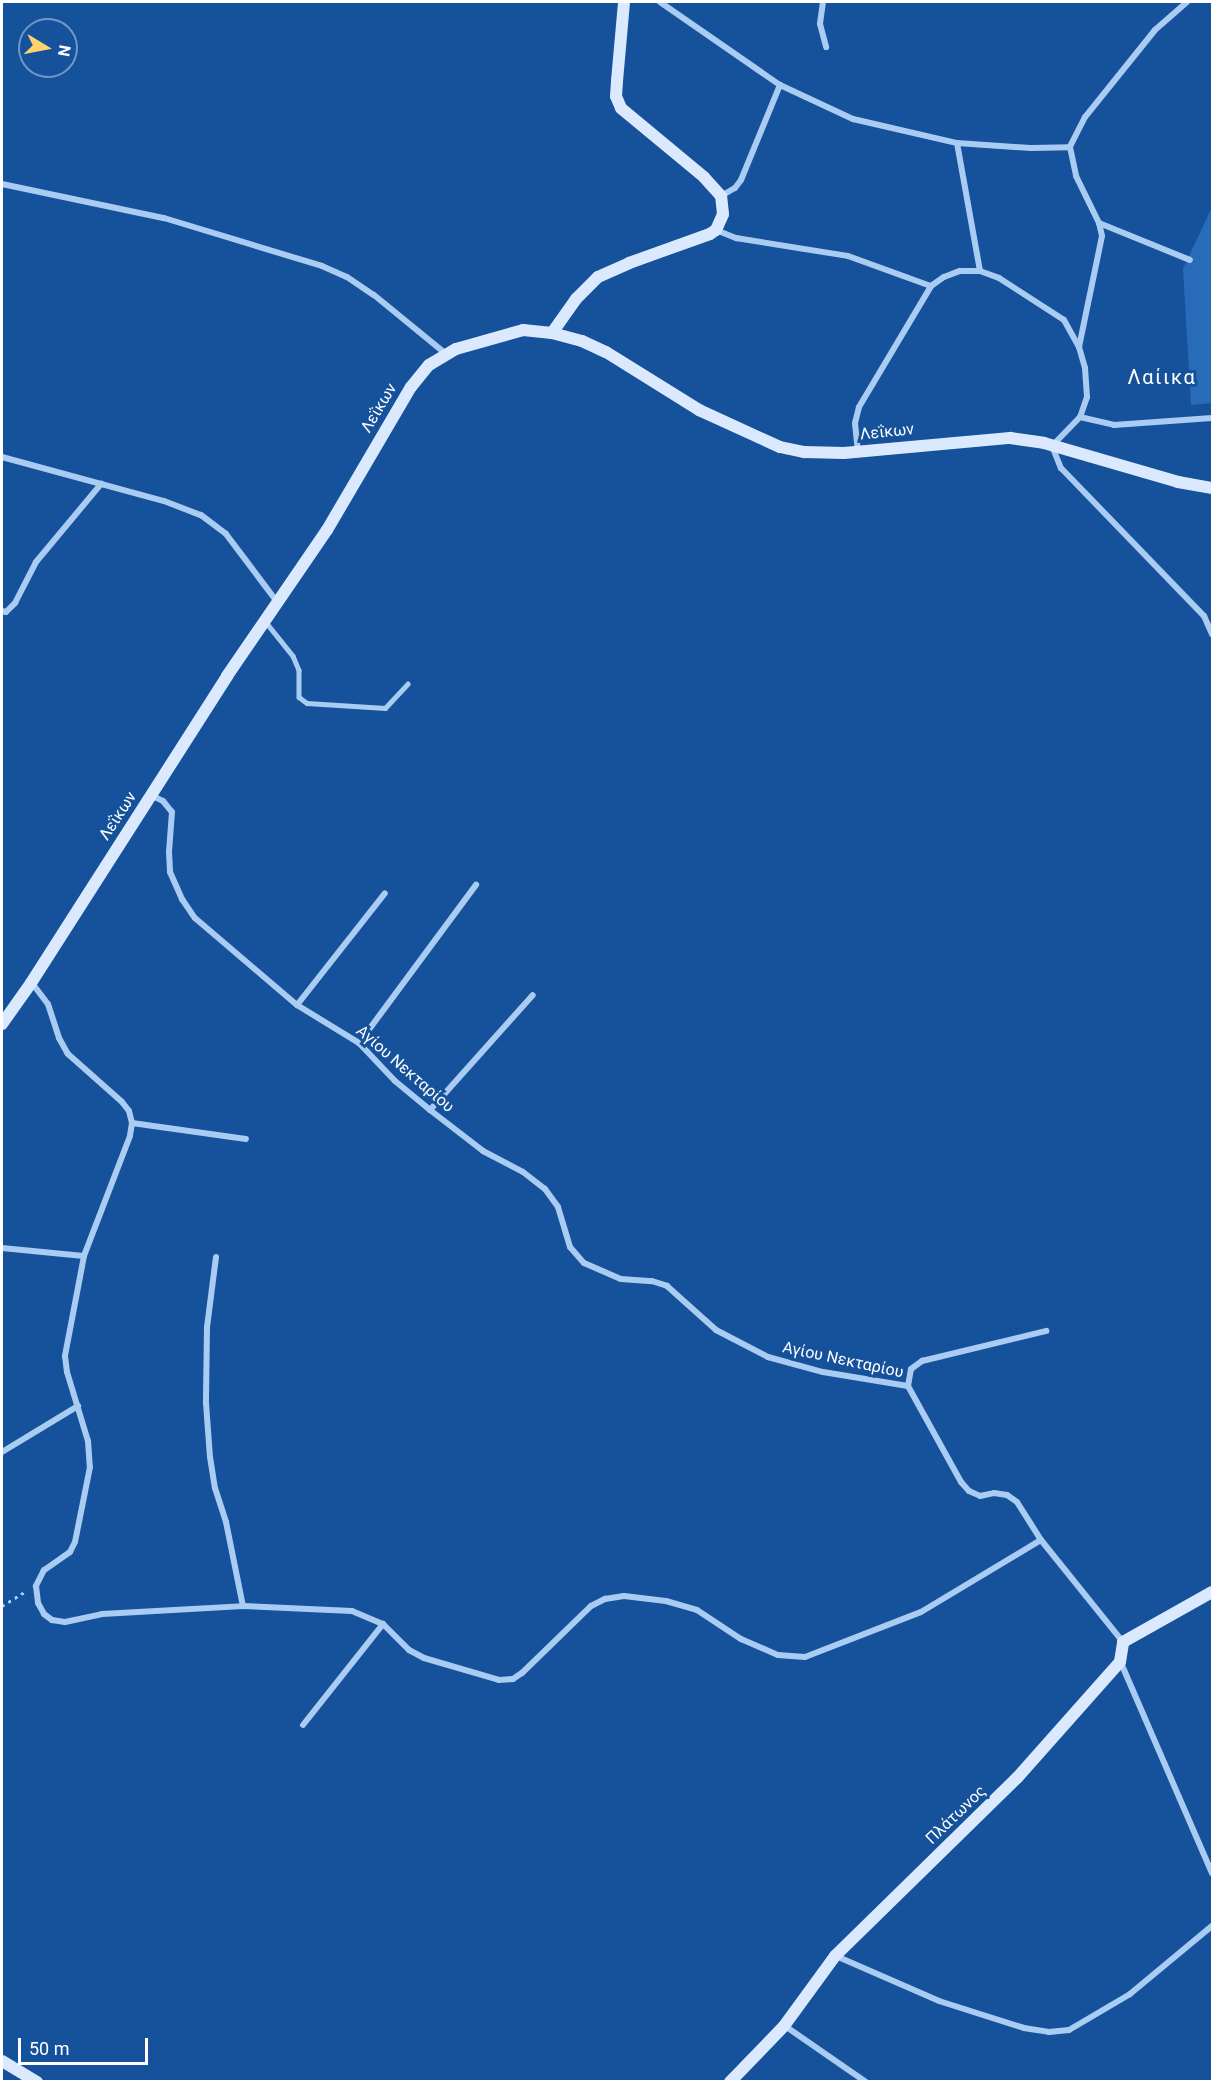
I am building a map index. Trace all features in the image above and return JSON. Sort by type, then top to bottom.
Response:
[{"type":"street","points":[[624,2],[616,96],[621,108],[704,177],[721,196],[723,214],[716,230]]},
{"type":"street","points":[[660,2],[780,85],[853,119],[957,143],[1031,148],[1070,147]]},
{"type":"street","points":[[823,2],[820,24],[825,47]]},
{"type":"street","points":[[1079,347],[1102,236],[1099,223],[1076,176],[1070,147],[1092,108],[1155,30],[1187,2]]},
{"type":"street","points":[[721,196],[735,188],[741,180],[780,85]]},
{"type":"street","points":[[957,143],[980,271]]},
{"type":"street","points":[[2,184],[164,218],[322,266],[347,277],[374,295],[446,354]]},
{"type":"street","points":[[1099,223],[1190,260]]},
{"type":"street","points":[[552,333],[576,299],[605,273],[716,230],[736,238],[848,256],[931,286]]},
{"type":"street","points":[[858,452],[855,423],[862,400],[931,286],[944,277],[960,271],[980,271],[999,278],[1064,320],[1079,347],[1085,368],[1087,397],[1080,417],[1052,446],[1061,468],[1204,616],[1212,634]]},
{"type":"street","name":"Λεΐκων","points":[[2,1024],[221,685],[327,530],[411,387],[422,372],[446,354],[471,343],[523,330],[552,333],[596,347],[699,410],[780,447],[817,453],[858,452],[994,438],[1019,439],[1052,446],[1178,482],[1212,488]]},
{"type":"street","points":[[1080,417],[1114,425],[1212,418]]},
{"type":"street","points":[[2,457],[186,508],[208,519],[238,548],[278,603]]},
{"type":"street","points":[[2,611],[6,612],[15,603],[36,562],[101,484]]},
{"type":"street","name":"Αγίου Νεκταρίου","points":[[151,795],[163,801],[172,812],[170,872],[188,909],[297,1005],[359,1043],[395,1081],[430,1110],[483,1150],[523,1172],[545,1189],[558,1207],[570,1247],[584,1263],[621,1279],[652,1281],[667,1286],[717,1330],[768,1357],[823,1372],[908,1386],[961,1482],[969,1491],[980,1496],[994,1493],[1007,1495],[1017,1502],[1041,1540],[1123,1642]]},
{"type":"street","points":[[359,1043],[476,885]]},
{"type":"street","points":[[297,1005],[385,893]]},
{"type":"street","points":[[31,982],[48,1004],[59,1038],[68,1054],[122,1102],[129,1111],[132,1123],[130,1136],[84,1256],[65,1356],[67,1372],[88,1441],[90,1467],[75,1542],[70,1552],[44,1570],[36,1586],[38,1603],[44,1614],[52,1620],[65,1622],[102,1614],[243,1606],[352,1611],[383,1624],[409,1650],[424,1658],[499,1680],[513,1679],[522,1673],[591,1606],[606,1599],[624,1596],[666,1600],[697,1610],[741,1639],[778,1655],[805,1657],[921,1612],[1041,1540]]},
{"type":"street","points":[[430,1110],[533,995]]},
{"type":"street","points":[[132,1123],[246,1140]]},
{"type":"street","points":[[2,1248],[84,1256]]},
{"type":"street","points":[[216,1257],[207,1327],[206,1403],[210,1457],[215,1488],[226,1522],[243,1606]]},
{"type":"street","points":[[908,1386],[911,1369],[922,1361],[1046,1331]]},
{"type":"street","points":[[2,1452],[78,1406]]},
{"type":"street","points":[[1212,1592],[1123,1642],[1120,1662],[1212,1873]]},
{"type":"street","points":[[303,1725],[383,1624]]},
{"type":"street","name":"Πλάτωνος","points":[[730,2082],[784,2026],[835,1956],[1017,1779],[1120,1662]]},
{"type":"street","points":[[835,1956],[939,2001],[1024,2028],[1048,2032],[1069,2030],[1130,1994],[1212,1926]]},
{"type":"street","points":[[784,2026],[866,2082]]},
{"type":"street","points":[[2,2061],[37,2082]]},
{"type":"lane","points":[[265,621],[293,656],[299,670],[299,698],[307,703],[385,708],[407,684]]},
{"type":"path","points":[[2,1605],[36,1586]]},
{"type":"shaded area","points":[[1212,207],[1212,403],[1191,405],[1183,269]]},
{"type":"district","name":"Λαίικα","points":[[1162,377]]}]
